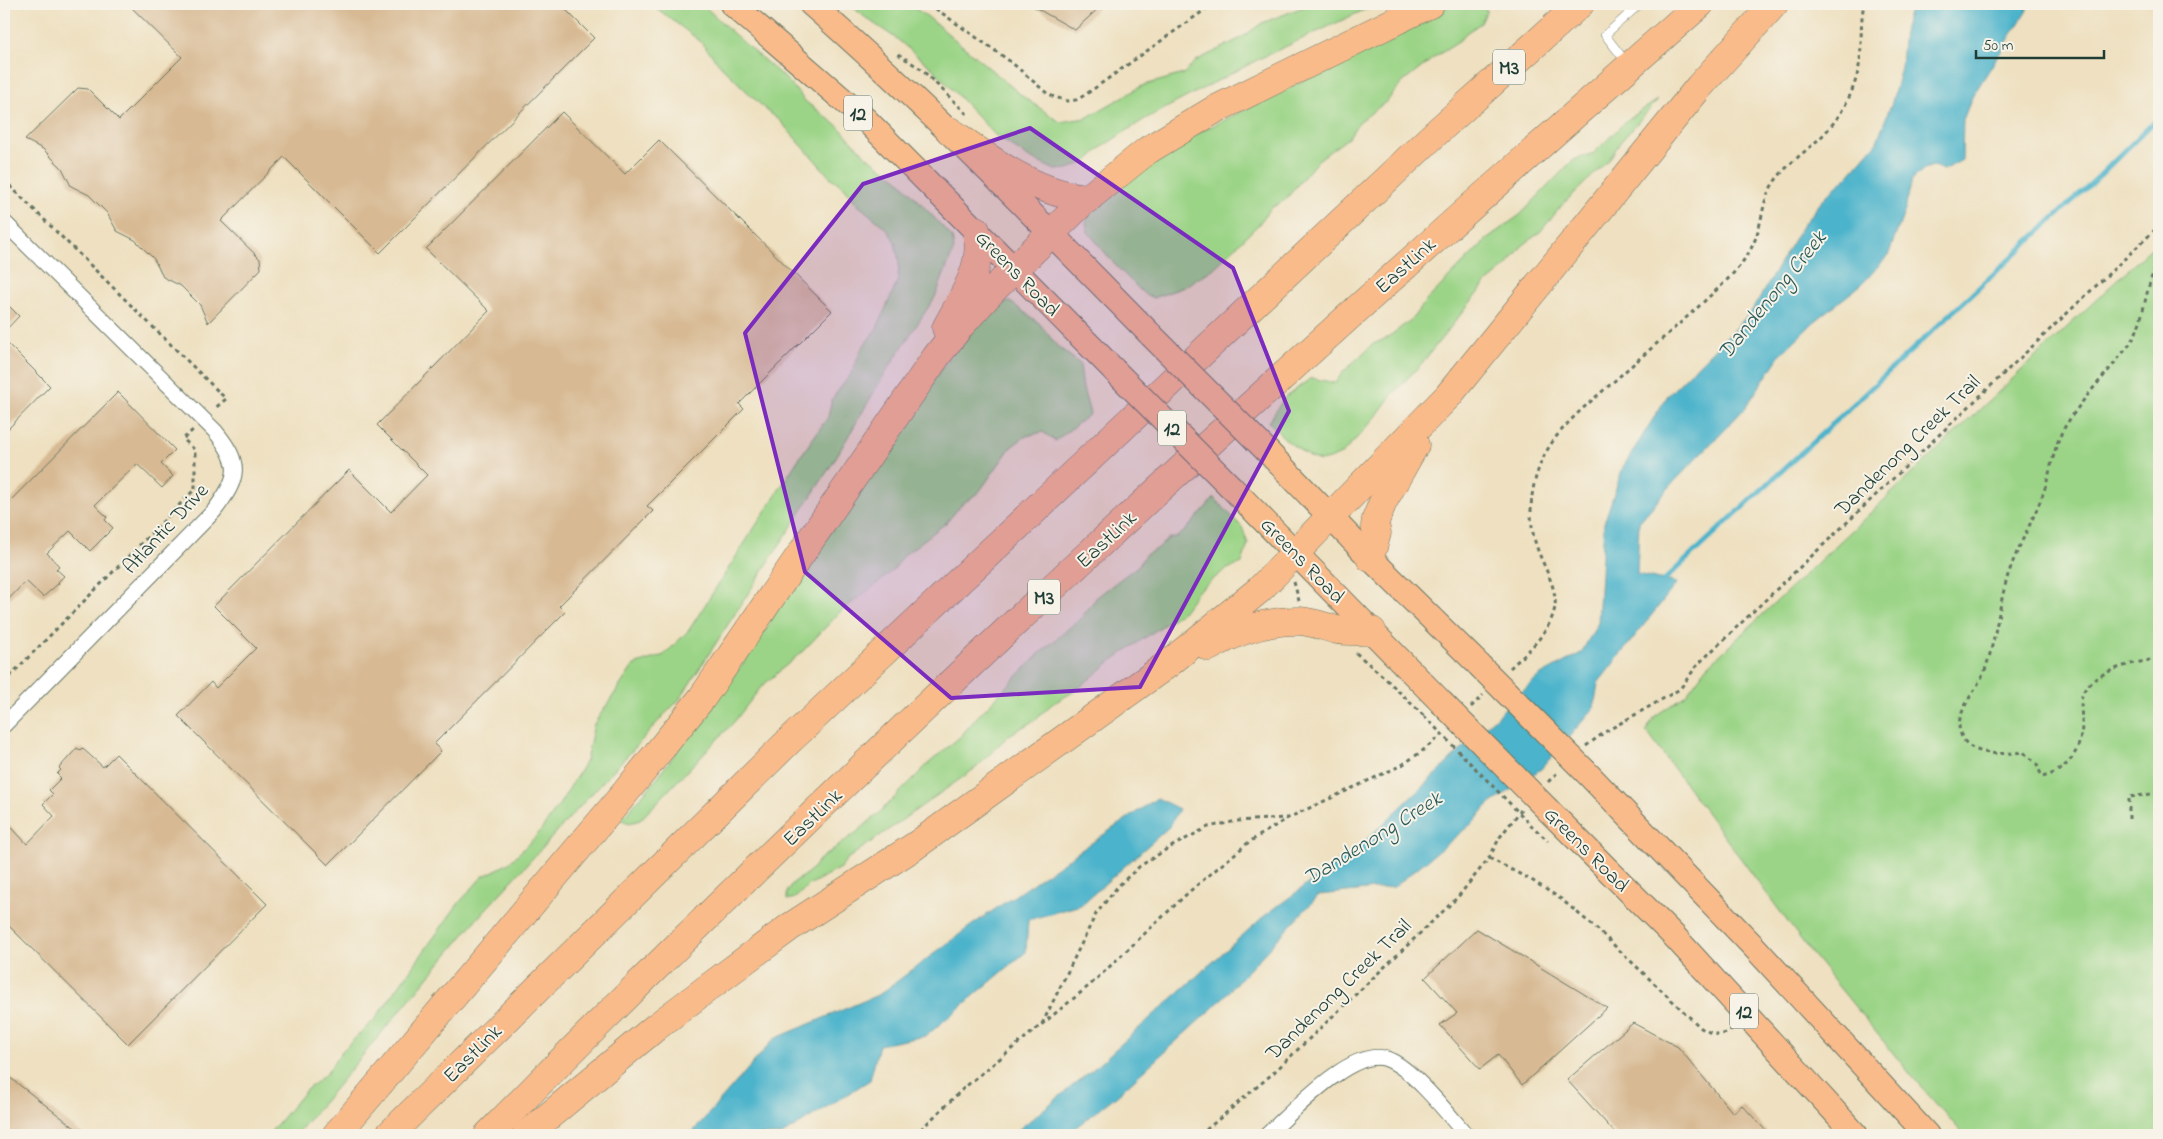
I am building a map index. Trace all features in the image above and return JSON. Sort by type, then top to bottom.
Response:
[{"type":"highway","points":[[336,1135],[681,725],[733,655],[912,391],[961,325],[1015,269],[1089,198],[1141,156],[1175,132],[1253,90],[1430,4]]},
{"type":"highway","name":"EastLink","points":[[389,1135],[789,741],[1438,131],[1580,4]]},
{"type":"highway","name":"EastLink","points":[[488,1135],[843,786],[1125,521],[1284,373],[1700,4]]},
{"type":"highway","points":[[526,1135],[656,1027],[705,990],[790,927],[915,846],[1168,664],[1245,602],[1448,396],[1699,88],[1774,4]]},
{"type":"highway","points":[[950,131],[1002,166],[1028,180],[1068,195],[1089,198]]},
{"type":"highway","points":[[912,391],[969,281],[978,255],[979,244],[976,230]]},
{"type":"highway","points":[[1370,558],[1377,533],[1376,519],[1382,502],[1411,452],[1448,396]]},
{"type":"highway","points":[[1168,664],[1196,654],[1237,632],[1254,627],[1300,621],[1339,630],[1372,631]]},
{"type":"main road","name":"Greens Road","points":[[732,4],[864,119],[1015,269],[1372,631],[1433,709],[1539,817],[1674,936],[1856,1135]]},
{"type":"main road","name":"12","points":[[811,4],[868,54],[950,131],[1331,516],[1370,558],[1586,772],[1756,948],[1927,1135]]},
{"type":"street","name":"Atlantic Drive","points":[[4,222],[203,419],[229,448],[235,466],[233,480],[225,496],[208,518],[4,725]]},
{"type":"street","points":[[1267,1135],[1340,1070],[1363,1058],[1387,1059],[1403,1069],[1429,1092],[1466,1135]]},
{"type":"lane","points":[[1630,66],[1605,35],[1640,4]]},
{"type":"path","points":[[929,4],[1011,62],[1049,95],[1067,101],[1076,100],[1085,95],[1213,4]]},
{"type":"path","points":[[4,180],[226,398],[183,438],[195,450],[195,489],[4,682]]},
{"type":"path","name":"Dandenong Creek Trail","points":[[1680,689],[1698,664],[2159,226]]},
{"type":"path","points":[[2159,261],[2147,290],[2142,317],[2134,338],[2076,410],[2062,432],[2035,515],[2018,547],[2008,578],[1986,669],[1962,712],[1958,724],[1961,734],[1967,744],[1979,751],[1999,754],[2023,752],[2037,764],[2042,777],[2054,774],[2066,766],[2076,753],[2082,740],[2082,695],[2091,683],[2104,672],[2146,660],[2159,659]]},
{"type":"path","points":[[1433,709],[1539,817]]},
{"type":"path","points":[[2129,819],[2129,797],[2159,794]]},
{"type":"path","points":[[1040,1027],[1096,914],[1118,886],[1140,866],[1167,848],[1208,827],[1237,821],[1288,818]]},
{"type":"path","name":"Dandenong Creek Trail","points":[[1200,1135],[1271,1075],[1457,898],[1489,858],[1533,881],[1561,899],[1597,929],[1701,1028],[1711,1033],[1720,1034],[1728,1032],[1746,1014]]},
{"type":"highlighted area","points":[[1030,128],[1233,268],[1289,411],[1140,687],[951,698],[805,572],[745,333],[863,184]]},
{"type":"green space","points":[[651,4],[702,4],[788,81],[806,102],[838,126],[866,156],[899,180],[952,237],[954,249],[935,297],[887,370],[832,464],[679,700],[476,920],[296,1135],[268,1135],[305,1091],[327,1073],[341,1052],[375,1019],[458,904],[482,877],[509,863],[538,834],[559,805],[586,761],[594,724],[634,665],[664,655],[689,630],[798,460],[828,417],[832,399],[851,374],[862,348],[877,328],[898,280],[899,262],[895,242],[887,229],[858,205],[845,188],[830,177],[779,120],[722,67],[700,41]]},
{"type":"green space","points":[[849,4],[908,4],[928,17],[1025,98],[1060,122],[1086,118],[1142,86],[1183,74],[1196,61],[1241,38],[1262,23],[1311,4],[1377,4],[1261,58],[1145,119],[1103,146],[1086,162],[1068,169],[1055,170],[1028,157],[995,135],[933,69],[897,39]]},
{"type":"green space","points":[[1452,4],[1475,5],[1487,10],[1481,23],[1402,83],[1387,101],[1359,122],[1348,138],[1318,160],[1285,200],[1271,208],[1258,225],[1213,269],[1184,287],[1153,298],[1143,293],[1116,266],[1088,232],[1086,223],[1090,209],[1150,157],[1434,15]]},
{"type":"green space","points":[[1658,100],[1621,141],[1608,161],[1563,204],[1540,232],[1521,247],[1507,266],[1485,284],[1422,363],[1391,396],[1375,418],[1343,453],[1320,461],[1309,457],[1286,440],[1269,422],[1284,398],[1311,378],[1335,383],[1343,372],[1373,344],[1387,338],[1412,319],[1423,304],[1489,237],[1520,215],[1573,160],[1594,153],[1628,119]]},
{"type":"green space","points":[[2151,248],[2159,256],[2159,1135],[1964,1135],[1916,1081],[1811,953],[1646,731],[1655,716],[1686,695],[1707,667]]},
{"type":"green space","points":[[998,302],[1010,302],[1039,323],[1057,346],[1080,364],[1083,389],[1090,414],[1055,441],[1043,432],[1026,436],[1011,447],[979,492],[961,505],[946,523],[904,555],[894,569],[882,580],[840,612],[804,650],[761,687],[734,722],[640,820],[630,823],[621,820],[653,783],[754,649],[781,604],[956,348]]},
{"type":"green space","points":[[1214,498],[1242,527],[1248,544],[1242,563],[1225,570],[1198,591],[1182,612],[1110,662],[1075,691],[1052,704],[1035,720],[1009,735],[977,767],[847,859],[840,868],[809,885],[795,898],[787,900],[787,892],[794,882],[809,872],[820,859],[878,814],[929,763],[961,736],[1040,653],[1082,617],[1097,597],[1139,565],[1145,555],[1157,549],[1169,538],[1177,537],[1186,530]]},
{"type":"water","points":[[1915,4],[2031,4],[1972,97],[1963,120],[1962,160],[1944,170],[1933,166],[1924,169],[1912,179],[1905,210],[1888,256],[1862,284],[1814,322],[1780,355],[1746,407],[1674,482],[1639,522],[1637,574],[1677,583],[1598,683],[1594,708],[1541,769],[1486,807],[1475,821],[1394,887],[1319,895],[1216,1005],[1116,1096],[1066,1135],[1012,1135],[1092,1070],[1263,917],[1363,843],[1539,676],[1581,653],[1598,623],[1604,523],[1623,467],[1668,395],[1751,312],[1802,226],[1826,196],[1849,175],[1876,144],[1892,102],[1901,67],[1904,27],[1911,8]]},
{"type":"water","points":[[1157,798],[1179,809],[1170,826],[1081,905],[1028,920],[1026,952],[926,1036],[879,1045],[870,1080],[782,1135],[690,1135],[774,1039],[880,994],[972,925]]},
{"type":"building","points":[[128,4],[560,4],[594,38],[380,253],[284,157],[221,221],[260,259],[261,269],[208,323],[200,305],[181,286],[163,277],[154,259],[135,240],[117,231],[107,213],[89,195],[71,186],[62,168],[43,149],[25,140],[78,88],[88,89],[119,120],[182,57]]},
{"type":"building","points":[[1029,4],[1103,4],[1075,30]]},
{"type":"building","points":[[562,112],[625,174],[659,140],[832,311],[739,404],[744,409],[647,506],[653,511],[559,606],[565,612],[434,744],[441,751],[328,865],[178,716],[211,682],[216,688],[256,648],[214,606],[349,470],[391,512],[427,475],[377,425],[489,311],[426,249]]},
{"type":"building","points":[[4,301],[19,316],[4,332]]},
{"type":"building","points":[[4,340],[50,386],[4,433]]},
{"type":"building","points":[[118,392],[175,450],[161,464],[173,476],[162,488],[137,464],[95,505],[107,517],[105,520],[113,528],[90,551],[70,531],[47,553],[59,566],[56,569],[64,576],[59,583],[43,597],[26,581],[4,604],[4,507]]},
{"type":"building","points":[[77,748],[80,750],[82,748],[103,767],[116,754],[267,904],[128,1044],[4,921],[4,819],[27,844],[54,816],[43,804],[53,794],[49,790],[61,778],[57,774],[61,770],[59,768]]},
{"type":"building","points":[[1477,929],[1607,1008],[1522,1085],[1498,1055],[1480,1069],[1440,1025],[1457,1013],[1425,978]]},
{"type":"building","points":[[1633,1023],[1678,1047],[1733,1113],[1742,1105],[1770,1135],[1617,1135],[1567,1080]]},
{"type":"building","points":[[4,1073],[84,1135],[4,1135]]},
{"type":"waterway","name":"Dandenong Creek","points":[[1660,584],[2099,176],[2159,117]]}]
